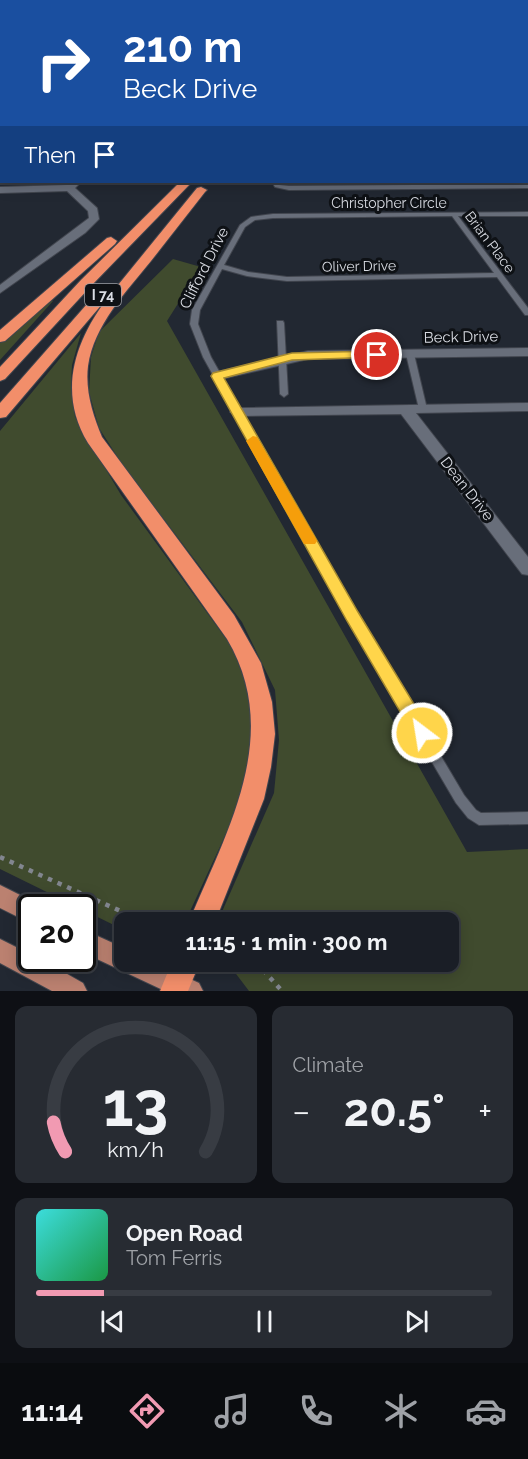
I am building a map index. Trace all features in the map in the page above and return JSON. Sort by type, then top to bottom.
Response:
[{"type":"highway","points":[[0,338],[139,216],[195,184]]},
{"type":"highway","points":[[195,184],[95,324],[82,360],[79,383],[85,419],[93,438],[227,621],[246,654],[260,695],[263,745],[259,774],[250,806],[206,912]]},
{"type":"highway","name":"I 74","points":[[0,375],[86,283],[195,184]]},
{"type":"highway","name":"I 74","points":[[0,413],[119,277],[195,184]]},
{"type":"main road","points":[[0,896],[18,906]]},
{"type":"main road","points":[[96,947],[114,955]]},
{"type":"main road","points":[[0,950],[75,991]]},
{"type":"main road","points":[[155,972],[182,982]]},
{"type":"street","points":[[0,190],[73,185],[93,210],[94,219],[0,290]]},
{"type":"street","name":"Beck Drive","points":[[217,376],[282,359],[308,355],[528,352]]},
{"type":"street","points":[[237,412],[528,406]]},
{"type":"street","name":"Dean Drive","points":[[405,409],[528,569]]},
{"type":"lane","points":[[276,183],[277,186],[289,188],[528,186]]},
{"type":"lane","name":"Christopher Circle","points":[[250,220],[273,216],[528,214]]},
{"type":"lane","name":"Brian Place","points":[[454,215],[528,313]]},
{"type":"lane","name":"Clifford Drive","points":[[250,220],[242,226],[196,310],[194,324],[196,332],[217,376],[352,616],[460,799],[479,819],[528,818]]},
{"type":"lane","name":"Oliver Drive","points":[[219,267],[247,274],[287,279],[499,275]]},
{"type":"lane","points":[[280,323],[284,394]]},
{"type":"lane","points":[[410,354],[423,409]]},
{"type":"path","points":[[0,857],[123,912]]},
{"type":"path","points":[[265,972],[282,991]]},
{"type":"green space","points":[[173,259],[201,267],[167,321],[467,852],[528,849],[528,991],[249,991],[235,972],[459,972],[459,912],[222,912],[274,793],[279,740],[275,690],[242,622],[122,464],[99,428],[89,392],[91,357],[99,332]]},
{"type":"green space","points":[[51,300],[53,301],[0,360],[0,343]]},
{"type":"green space","points":[[81,333],[72,365],[71,385],[75,417],[121,495],[232,647],[245,681],[253,727],[248,776],[230,825],[190,912],[114,912],[114,925],[96,916],[96,894],[51,894],[0,869],[0,431]]},
{"type":"slow traffic","points":[[253,441],[309,541]]},
{"type":"route","points":[[377,355],[292,357],[217,376],[352,616],[422,733]]}]
